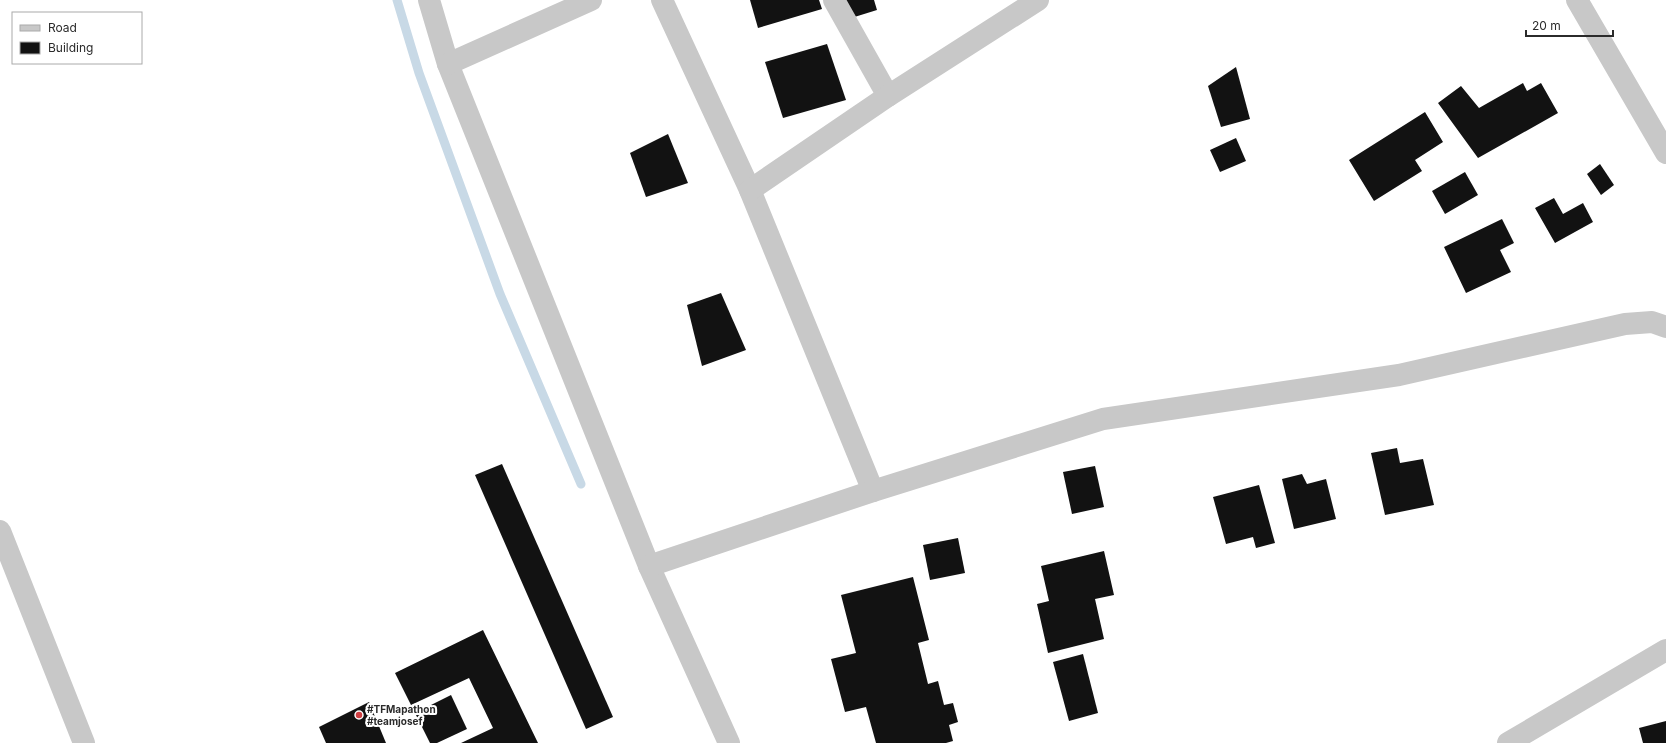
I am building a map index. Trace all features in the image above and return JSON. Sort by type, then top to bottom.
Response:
[{"type":"street","points":[[429,0],[448,64],[648,566],[729,743]]},
{"type":"street","points":[[448,64],[591,0]]},
{"type":"street","points":[[662,0],[750,190],[873,490]]},
{"type":"street","points":[[834,0],[888,96]]},
{"type":"street","points":[[750,190],[888,96],[1038,0]]},
{"type":"street","points":[[1577,0],[1666,153]]},
{"type":"street","points":[[648,566],[873,490],[1103,419],[1399,375],[1625,324],[1652,322],[1666,327]]},
{"type":"street","points":[[0,532],[84,743]]},
{"type":"street","points":[[1508,743],[1666,650]]},
{"type":"building","points":[[750,0],[819,0],[822,9],[758,28]]},
{"type":"building","points":[[842,0],[874,0],[877,10],[848,19]]},
{"type":"building","points":[[827,44],[846,100],[783,118],[765,62]]},
{"type":"building","points":[[1236,67],[1250,119],[1221,127],[1208,86]]},
{"type":"building","points":[[1523,83],[1527,91],[1541,83],[1558,113],[1478,158],[1438,103],[1461,86],[1479,108]]},
{"type":"building","points":[[1425,112],[1443,142],[1415,160],[1422,171],[1374,201],[1349,160]]},
{"type":"building","points":[[668,134],[688,183],[646,197],[630,153]]},
{"type":"building","points":[[1236,138],[1246,161],[1220,172],[1210,150]]},
{"type":"building","points":[[1600,164],[1614,185],[1601,195],[1587,174]]},
{"type":"building","points":[[1465,172],[1478,195],[1445,214],[1432,191]]},
{"type":"building","points":[[1554,198],[1563,214],[1583,203],[1593,222],[1555,243],[1535,208]]},
{"type":"building","points":[[1502,219],[1514,243],[1500,250],[1511,272],[1466,293],[1444,247]]},
{"type":"building","points":[[721,293],[746,350],[702,366],[687,305]]},
{"type":"building","points":[[1397,448],[1400,463],[1423,459],[1434,505],[1385,515],[1371,453]]},
{"type":"building","points":[[502,464],[613,717],[586,729],[475,475]]},
{"type":"building","points":[[1095,466],[1104,507],[1072,514],[1063,472]]},
{"type":"building","points":[[1302,474],[1307,484],[1326,479],[1336,519],[1294,529],[1282,479]]},
{"type":"building","points":[[1259,485],[1275,543],[1256,548],[1253,537],[1226,544],[1213,497]]},
{"type":"building","points":[[958,538],[965,573],[930,580],[923,545]]},
{"type":"building","points":[[1104,551],[1114,595],[1095,599],[1104,639],[1048,653],[1037,604],[1049,601],[1041,566]]},
{"type":"building","points":[[913,577],[929,640],[918,643],[928,684],[938,681],[944,705],[953,703],[958,722],[949,725],[953,741],[946,743],[876,743],[866,707],[845,712],[831,659],[856,653],[841,595]]},
{"type":"building","points":[[483,630],[538,743],[461,743],[493,728],[469,678],[411,705],[395,673]]},
{"type":"building","points":[[1083,654],[1098,713],[1069,721],[1053,662]]},
{"type":"building","points":[[451,695],[467,729],[437,743],[430,743],[415,713]]},
{"type":"building","name":"#TFMapathon #teamjosef","points":[[369,702],[386,743],[326,743],[319,727]]},
{"type":"building","points":[[1666,721],[1666,743],[1643,743],[1639,728]]},
{"type":"waterway","points":[[397,0],[419,73],[500,294],[581,484]]},
{"type":"place","name":"#TFMapathon #teamjosef","points":[[359,715]]}]
